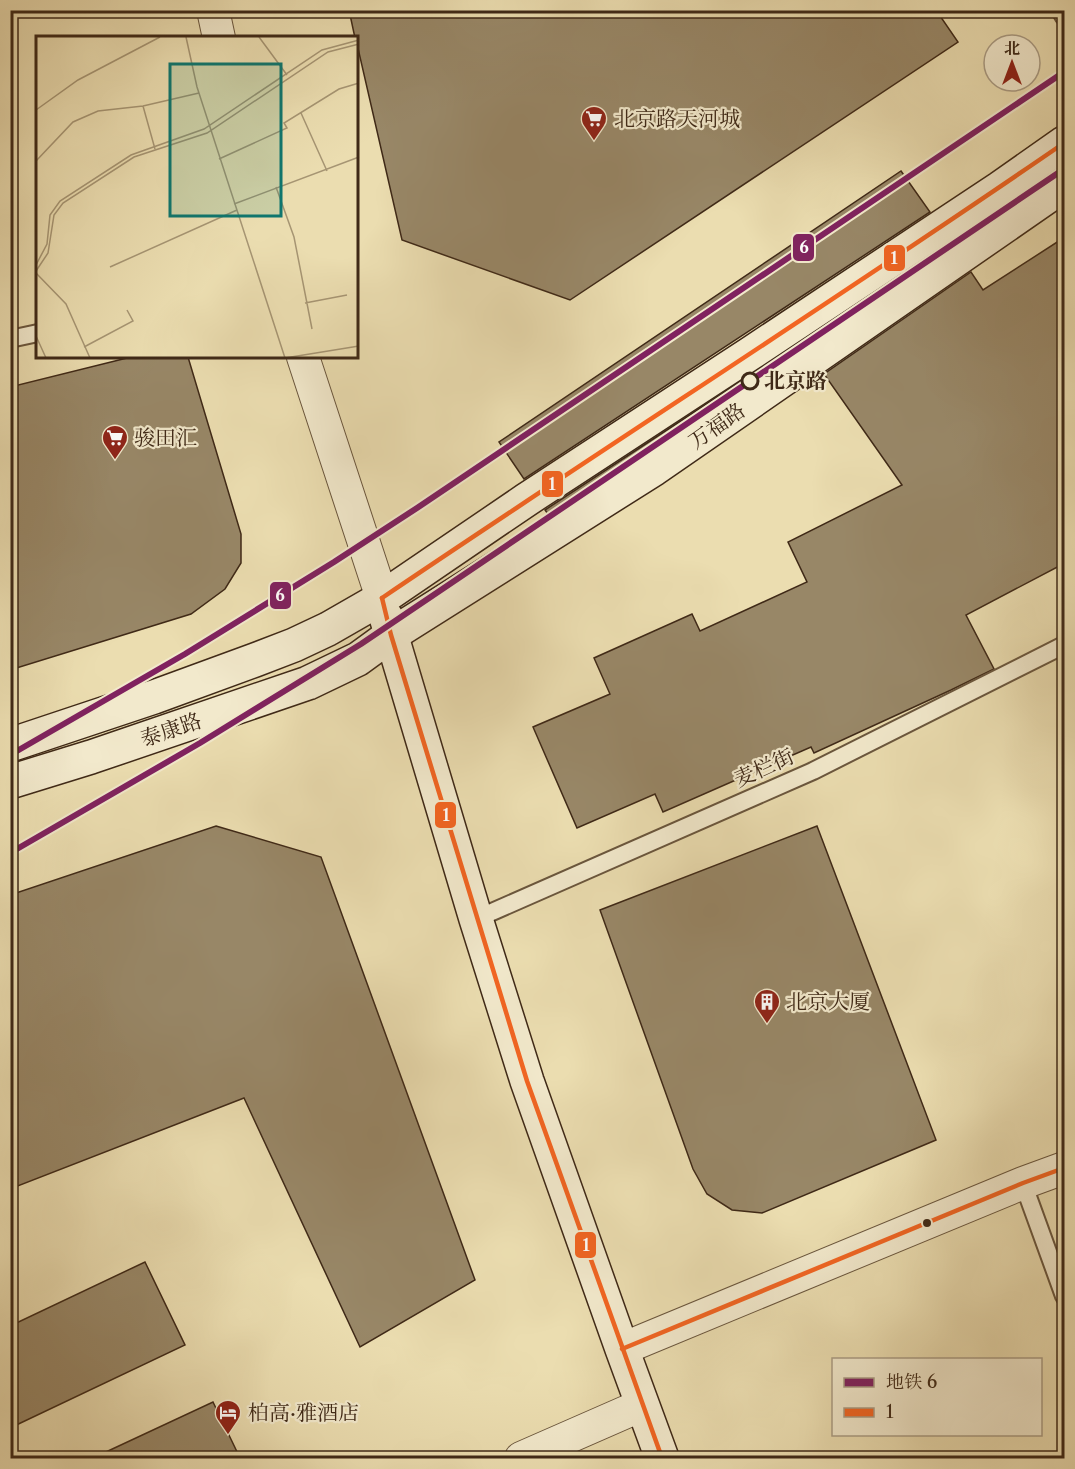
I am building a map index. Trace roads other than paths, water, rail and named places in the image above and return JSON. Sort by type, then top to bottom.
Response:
[{"type":"street","points":[[213,10],[219,36]]},
{"type":"street","name":"万福路","points":[[382,598],[1065,143]]},
{"type":"street","name":"万福路","points":[[391,635],[654,470],[1065,185]]},
{"type":"street","points":[[303,358],[382,598],[476,919],[527,1081],[662,1458]]},
{"type":"street","name":"泰康路","points":[[10,745],[294,645],[328,629],[382,598]]},
{"type":"street","name":"泰康路","points":[[10,782],[91,757],[308,683],[358,658],[391,635]]},
{"type":"street","points":[[622,1349],[1023,1183],[1065,1168]]},
{"type":"street","points":[[521,1458],[642,1405]]},
{"type":"lane","points":[[1060,10],[1065,17]]},
{"type":"lane","points":[[10,339],[36,333]]},
{"type":"lane","name":"麦栏街","points":[[476,919],[813,771],[1065,645]]},
{"type":"lane","points":[[1023,1183],[1065,1296]]},
{"type":"metro line","name":"6","points":[[10,755],[185,654],[334,562],[1064,72]]},
{"type":"metro line","name":"6","points":[[10,853],[200,743],[361,644],[1064,169]]},
{"type":"place","name":"北京路天河城","points":[[594,142]]},
{"type":"place","name":"北京路","points":[[750,381]]},
{"type":"place","name":"骏田汇","points":[[115,461]]},
{"type":"place","name":"北京大厦","points":[[767,1025]]},
{"type":"place","name":"柏高·雅酒店","points":[[228,1436]]}]
